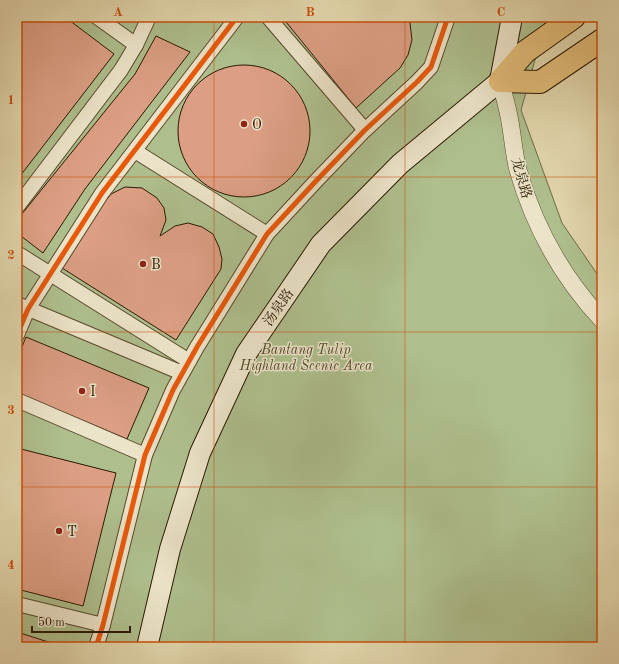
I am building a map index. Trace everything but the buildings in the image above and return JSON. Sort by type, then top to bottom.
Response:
[{"type":"main road","name":"龙泉路","points":[[500,81],[512,17]]},
{"type":"main road","points":[[500,81],[525,52],[574,17]]},
{"type":"main road","points":[[500,81],[540,82],[602,40]]},
{"type":"main road","name":"汤泉路","points":[[147,647],[170,549],[200,453],[246,354],[321,244],[400,164],[500,81]]},
{"type":"street","points":[[96,17],[136,45]]},
{"type":"street","points":[[17,207],[121,70],[136,45],[149,17]]},
{"type":"street","points":[[17,335],[23,306],[50,275],[102,193],[237,17]]},
{"type":"street","points":[[268,17],[365,130]]},
{"type":"street","points":[[96,647],[103,625],[145,455],[173,390],[267,234],[316,180],[365,130],[431,67],[448,17]]},
{"type":"street","name":"龙泉路","points":[[500,81],[510,120],[518,169],[534,218],[555,257],[587,304],[602,320]]},
{"type":"street","points":[[135,151],[267,234]]},
{"type":"street","points":[[17,253],[186,367]]},
{"type":"street","points":[[23,306],[186,367]]},
{"type":"street","points":[[17,400],[145,455]]},
{"type":"street","points":[[17,604],[103,625]]},
{"type":"green space","name":"Bantang Tulip Highland Scenic Area","points":[[17,17],[547,17],[521,110],[562,223],[602,281],[602,647],[17,647]]},
{"type":"cycle path","points":[[17,335],[28,309],[102,193],[237,17]]},
{"type":"cycle path","points":[[96,647],[103,625],[145,455],[173,390],[197,347],[267,234],[365,130],[431,67],[448,17]]},
{"type":"place","name":"O","points":[[244,124]]},
{"type":"place","name":"B","points":[[143,264]]},
{"type":"place","name":"I","points":[[82,391]]},
{"type":"place","name":"T","points":[[59,531]]}]
